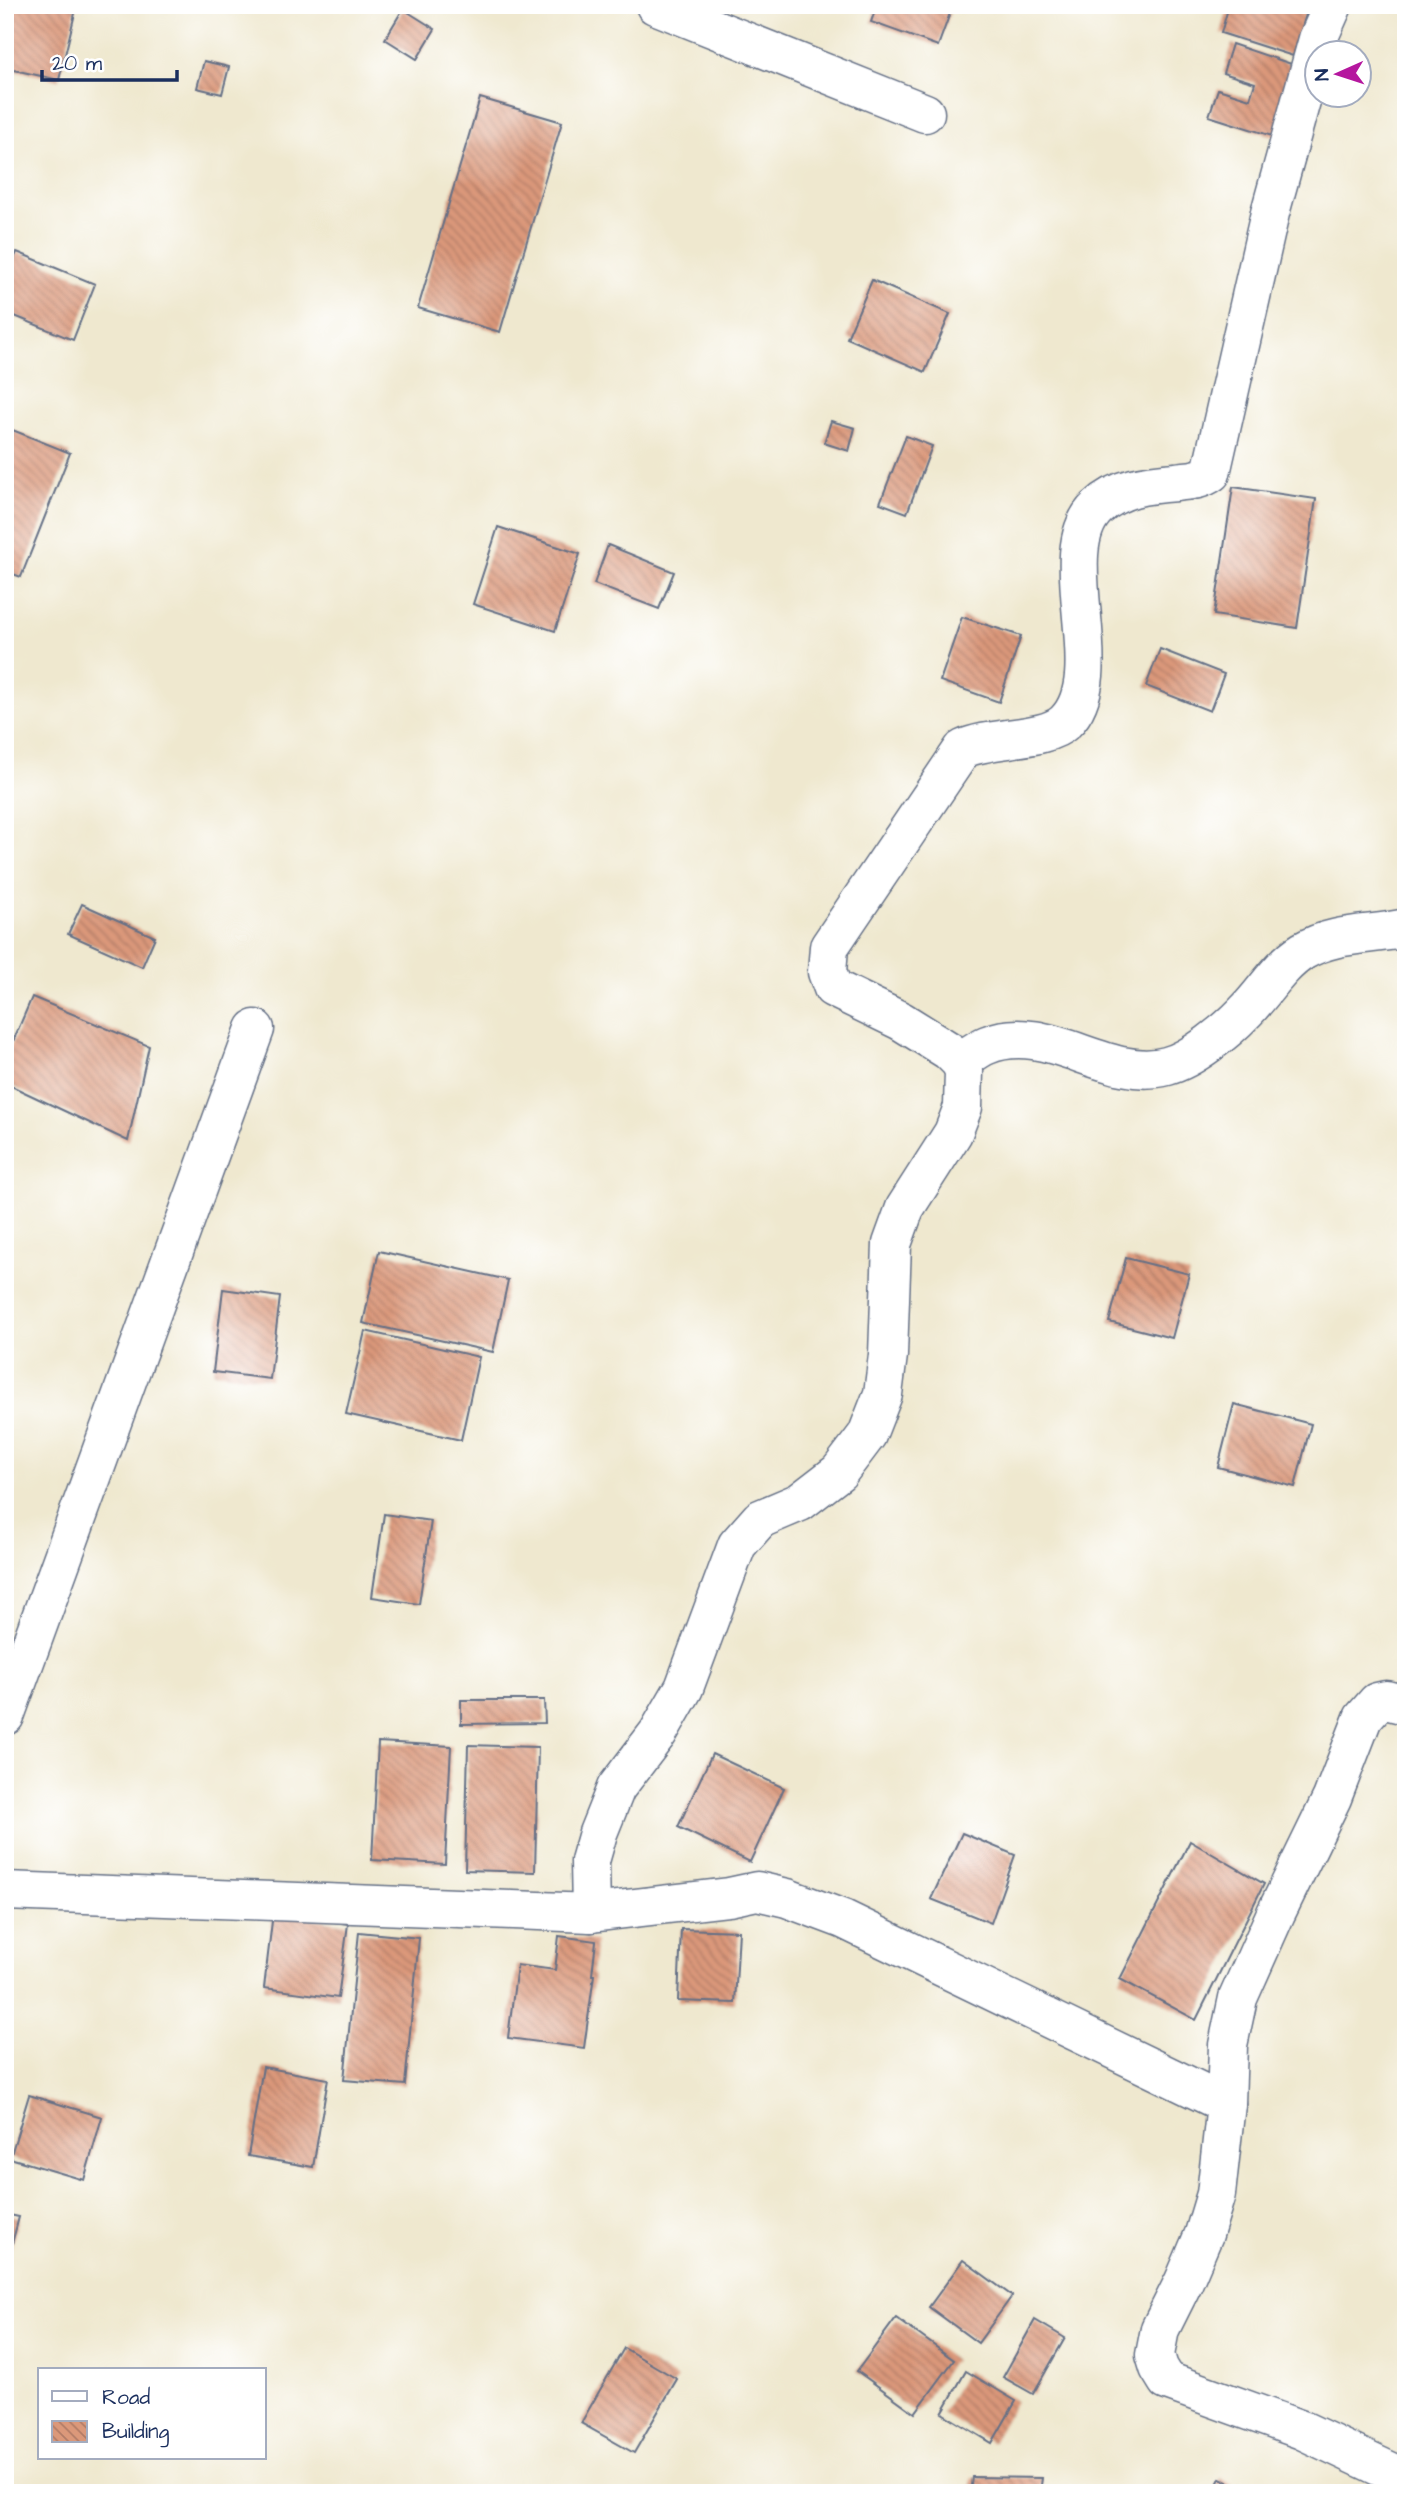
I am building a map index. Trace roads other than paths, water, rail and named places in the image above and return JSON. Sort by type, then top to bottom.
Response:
[{"type":"street","points":[[655,5],[925,113]]},
{"type":"street","points":[[591,1913],[590,1861],[597,1833],[616,1788],[658,1733],[684,1688],[737,1545],[760,1519],[800,1502],[839,1472],[867,1435],[883,1394],[888,1355],[891,1244],[905,1209],[953,1133],[963,1107],[966,1079],[960,1062],[937,1041],[833,988],[827,972],[829,947],[963,749],[981,741],[1045,732],[1065,722],[1074,708],[1084,686],[1085,661],[1080,607],[1080,550],[1086,523],[1092,513],[1117,494],[1141,485],[1202,479],[1211,473],[1270,213],[1318,39],[1333,5]]},
{"type":"street","points":[[960,1062],[984,1046],[999,1040],[1036,1039],[1128,1067],[1153,1069],[1171,1065],[1189,1057],[1230,1026],[1246,1012],[1276,974],[1302,952],[1337,937],[1384,933],[1406,928]]},
{"type":"street","points":[[5,1716],[255,1029]]},
{"type":"street","points":[[1406,1705],[1386,1700],[1377,1702],[1363,1718],[1332,1798],[1238,1998],[1228,2045],[1226,2104],[1216,2194],[1204,2234],[1160,2329],[1155,2355],[1167,2381],[1302,2430],[1406,2479]]},
{"type":"street","points":[[5,1891],[591,1913],[729,1897],[757,1891],[787,1898],[843,1919],[1226,2104]]}]
